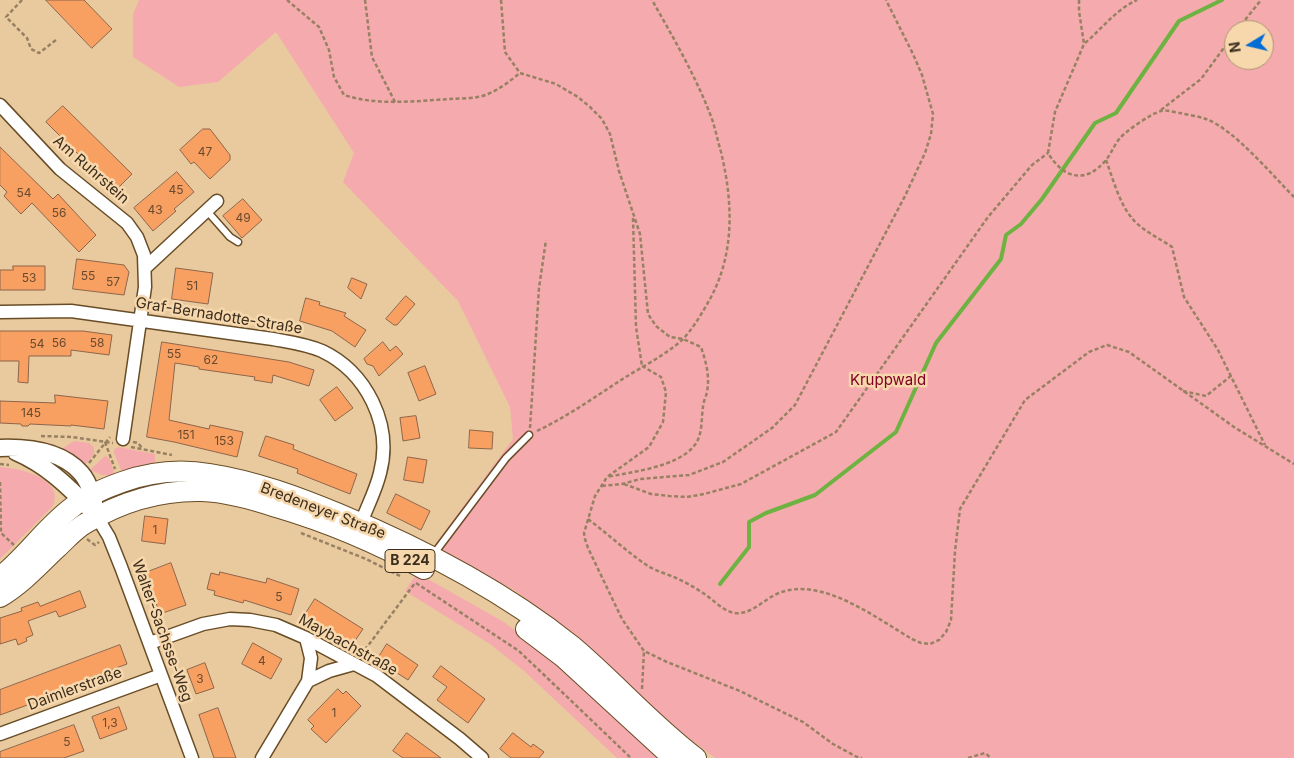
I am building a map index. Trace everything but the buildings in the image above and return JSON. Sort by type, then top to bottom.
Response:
[{"type":"main road","name":"Bredeneyer Straße","points":[[87,498],[121,483],[151,474],[184,471],[210,474],[265,487],[361,523],[432,557],[492,590],[534,618],[572,646],[676,743],[696,758]]},
{"type":"main road","name":"Bredeneyer Straße","points":[[97,517],[147,497],[174,492],[202,491],[227,493],[256,501],[306,516],[346,532],[411,562],[481,600],[528,630],[563,657],[673,758]]},
{"type":"main road","name":"B 224","points":[[0,577],[62,516],[87,498]]},
{"type":"main road","name":"B 224","points":[[0,598],[27,578],[76,530],[97,517]]},
{"type":"street","name":"Am Ruhrstein","points":[[0,105],[60,169],[126,223],[137,237],[144,254],[145,268],[141,320],[121,443]]},
{"type":"street","points":[[145,268],[217,202]]},
{"type":"street","name":"Graf-Bernadotte-Straße","points":[[0,312],[71,311],[303,344],[321,351],[342,363],[355,374],[376,408],[383,440],[381,472],[361,523]]},
{"type":"street","points":[[0,448],[14,451],[46,467],[87,498],[97,517]]},
{"type":"street","name":"Walter-Sachsse-Weg","points":[[97,517],[109,537],[122,566],[192,758]]},
{"type":"street","name":"Maybachstraße","points":[[150,644],[203,624],[230,619],[250,620],[276,625],[306,638],[377,676],[482,758]]},
{"type":"street","points":[[262,758],[308,681],[311,658],[306,638]]},
{"type":"street","points":[[308,681],[329,671],[354,664]]},
{"type":"street","name":"Daimlerstraße","points":[[0,734],[161,675]]},
{"type":"lane","points":[[208,211],[230,237],[238,242]]},
{"type":"lane","points":[[432,557],[506,458],[529,435]]},
{"type":"path","points":[[22,0],[6,17],[26,38],[31,49],[39,53],[56,40]]},
{"type":"path","points":[[287,0],[319,27],[329,50],[334,77],[344,95],[361,101],[395,102],[487,95],[506,85],[520,73]]},
{"type":"path","points":[[365,0],[372,57],[395,102]]},
{"type":"path","points":[[501,0],[505,52],[520,73],[556,84],[590,106],[602,119],[610,134],[619,171],[640,234],[644,293],[648,314],[656,326],[670,337],[683,339],[702,347],[708,368],[702,427],[694,447],[678,459],[642,470],[607,477]]},
{"type":"path","points":[[546,240],[539,288],[529,435],[560,420],[663,354],[683,339],[703,312],[722,272],[728,250],[730,220],[728,187],[713,122],[690,70],[652,0]]},
{"type":"path","points":[[602,486],[622,484],[640,479],[689,475],[723,462],[772,428],[795,405],[905,196],[925,153],[930,134],[932,114],[922,75],[886,0]]},
{"type":"path","points":[[1078,0],[1084,44]]},
{"type":"path","points":[[622,484],[651,494],[687,497],[704,494],[741,484],[836,432],[988,217],[1032,165],[1048,153],[1055,112],[1084,44],[1123,6],[1137,0]]},
{"type":"path","points":[[1245,20],[1261,0]]},
{"type":"path","points":[[1048,153],[1061,170],[1070,175],[1081,176],[1095,170],[1106,160],[1120,138],[1133,126],[1162,110],[1201,79],[1224,48]]},
{"type":"path","points":[[1162,110],[1206,119],[1219,126],[1234,136],[1294,197]]},
{"type":"path","points":[[1106,160],[1120,197],[1131,217],[1150,233],[1172,247],[1184,296],[1208,332],[1232,375],[1266,446]]},
{"type":"path","points":[[633,215],[636,327],[642,366]]},
{"type":"path","points":[[588,519],[650,566],[704,593],[724,609],[740,613],[749,610],[778,593],[790,590],[814,590],[842,599],[912,639],[930,644],[939,640],[951,620],[955,550],[960,509],[1025,400],[1089,352],[1107,345],[1129,352],[1234,427],[1294,464]]},
{"type":"path","points":[[642,366],[661,377],[666,392],[663,422],[649,447],[607,477],[595,496],[584,533],[585,539],[622,618],[644,651],[676,666],[740,690],[803,722],[833,744],[862,758]]},
{"type":"path","points":[[1181,390],[1206,396],[1232,375]]},
{"type":"path","points":[[34,435],[121,443],[180,457]]},
{"type":"path","points":[[85,468],[105,442]]},
{"type":"path","points":[[105,442],[117,474]]},
{"type":"path","points":[[0,482],[1,533],[23,554]]},
{"type":"path","points":[[297,532],[366,559],[415,583],[519,651],[631,758]]},
{"type":"path","points":[[354,664],[415,583]]},
{"type":"path","points":[[638,708],[642,692],[644,651]]},
{"type":"path","points":[[968,758],[985,753],[991,758]]},
{"type":"green space","name":"Kruppwald","points":[[139,0],[1294,0],[1294,758],[715,758],[641,698],[581,639],[514,590],[434,546],[513,439],[510,407],[458,301],[343,182],[354,153],[276,32],[218,82],[179,87],[133,57],[133,14]]},
{"type":"green space","points":[[74,441],[89,443],[94,447],[94,454],[84,466],[60,450]]},
{"type":"green space","points":[[118,447],[155,454],[155,462],[122,472],[114,453],[114,450]]},
{"type":"green space","points":[[105,456],[109,458],[115,475],[102,475],[90,470]]},
{"type":"green space","points":[[0,467],[28,472],[38,476],[47,482],[55,496],[53,506],[0,559]]},
{"type":"green space","points":[[417,573],[504,622],[557,663],[661,758],[617,758],[524,671],[490,644],[405,591]]},
{"type":"waterway","points":[[720,584],[749,547],[749,522],[766,513],[815,495],[896,432],[936,343],[1001,259],[1006,235],[1021,224],[1042,199],[1095,123],[1116,113],[1179,21],[1222,0]]}]
